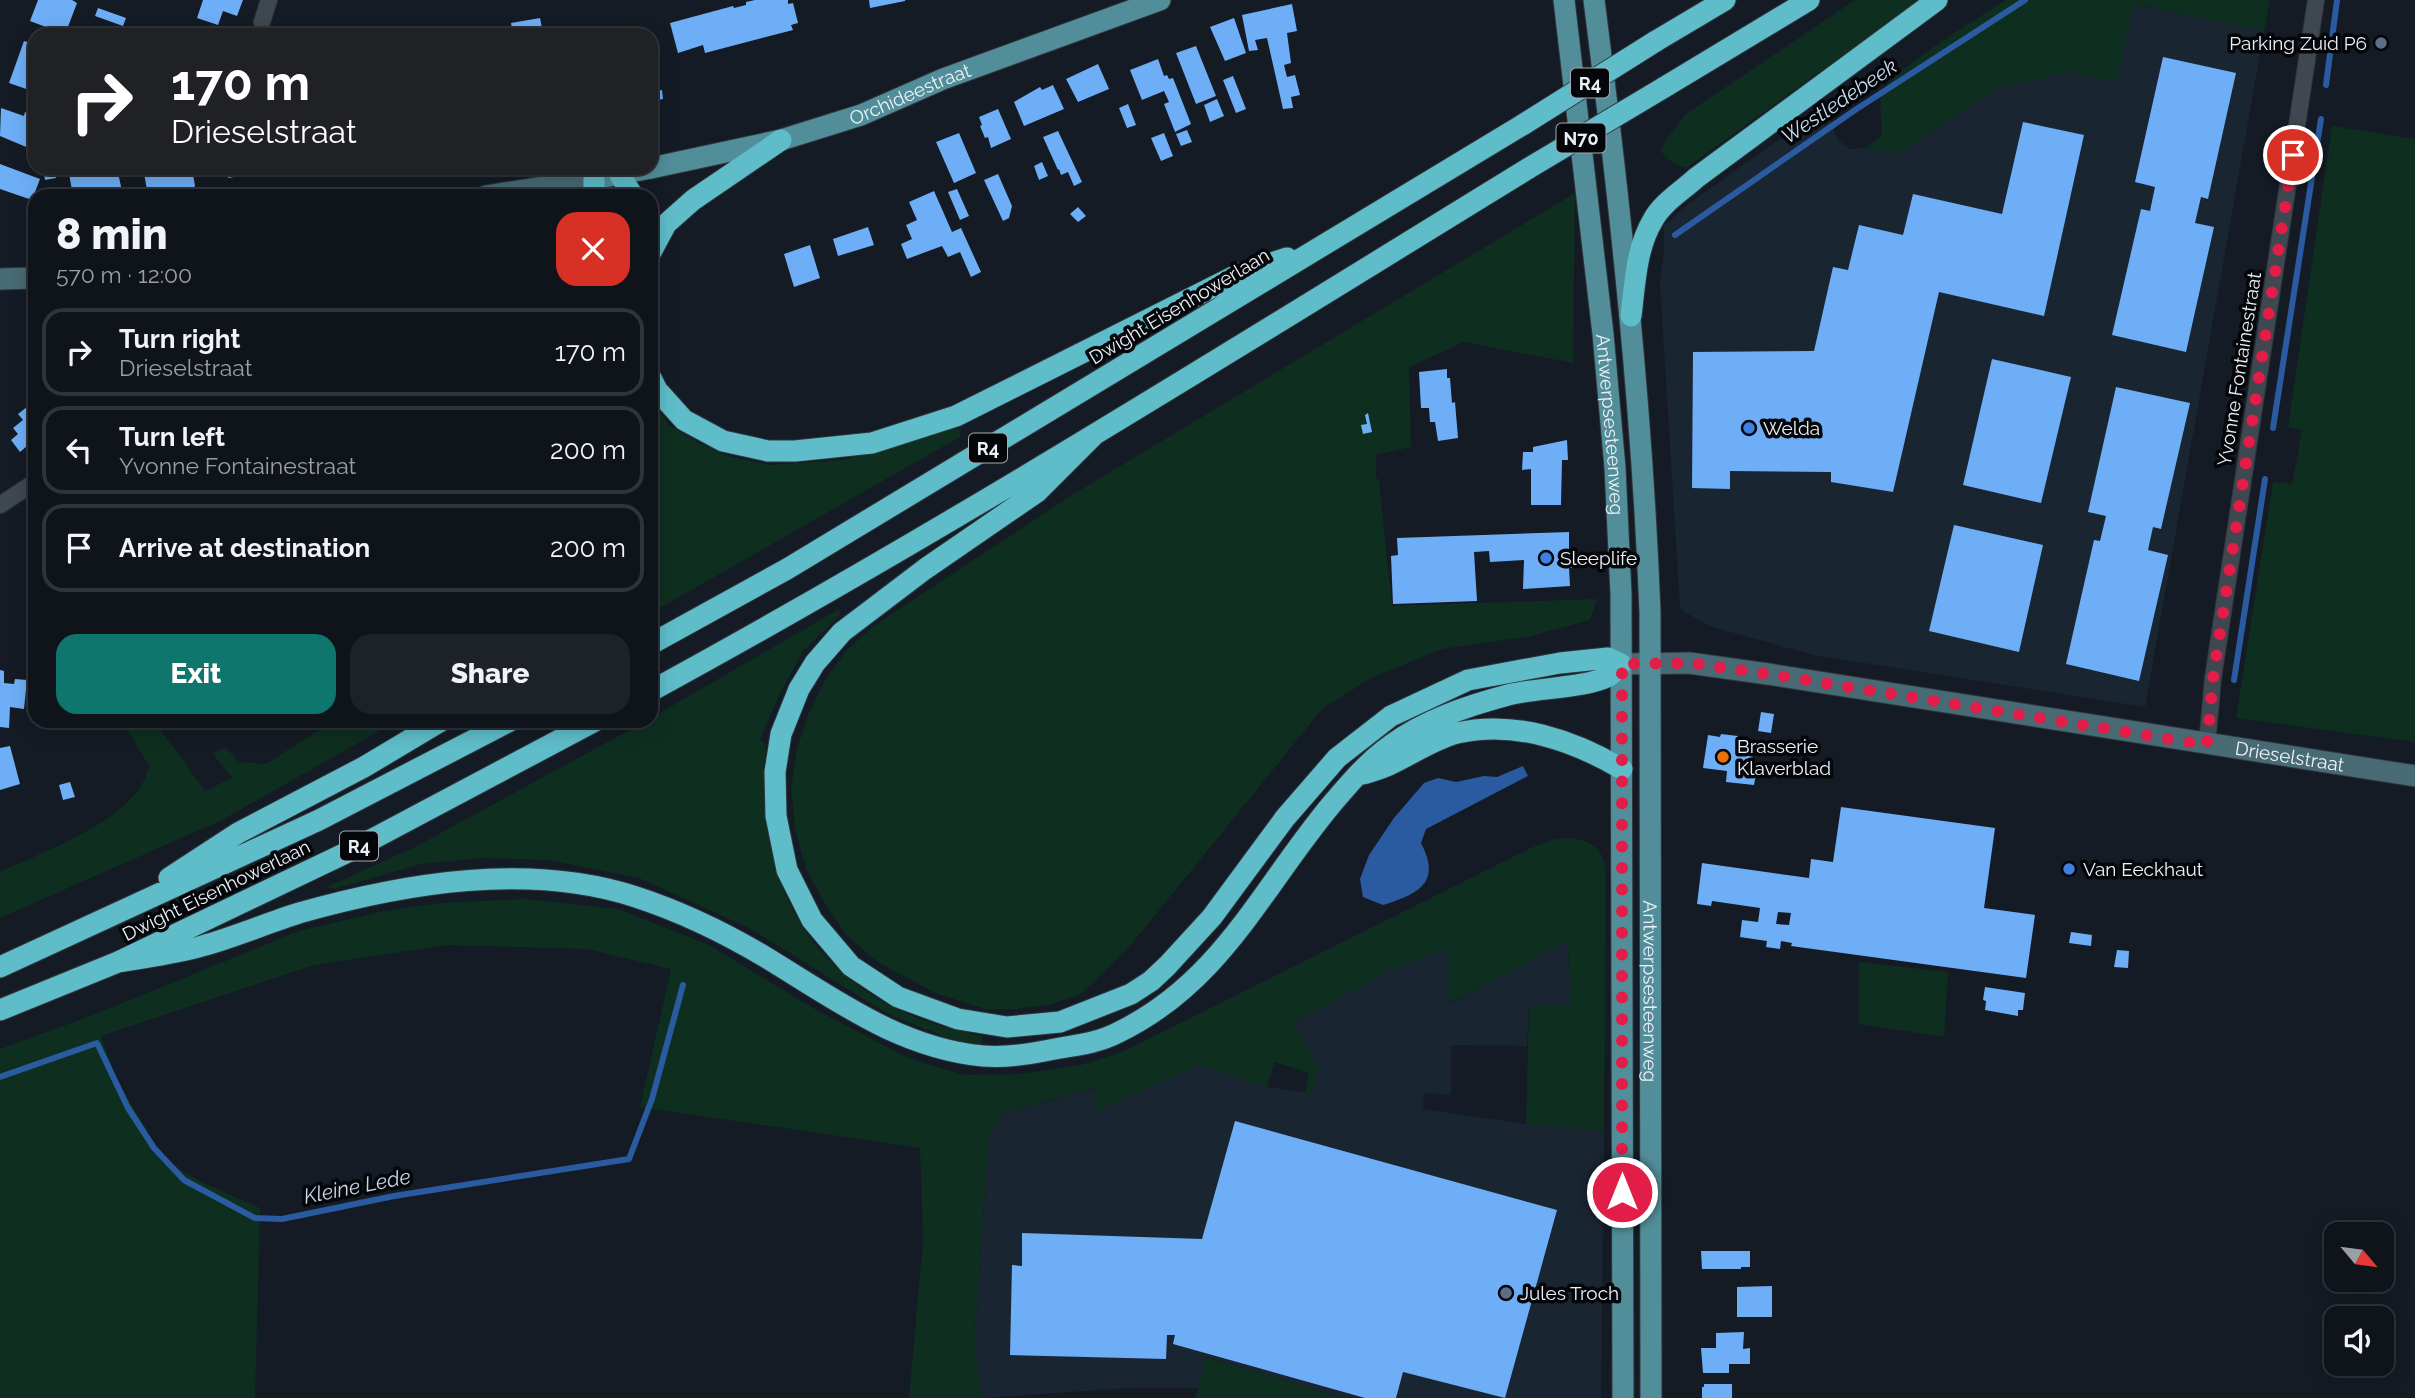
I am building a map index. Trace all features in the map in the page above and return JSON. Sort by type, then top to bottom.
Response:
[{"type":"highway","name":"Dwight Eisenhowerlaan","points":[[658,640],[787,569],[1323,247],[1726,0]]},
{"type":"highway","name":"R4","points":[[658,687],[798,611],[1094,435],[1809,0]]},
{"type":"highway","points":[[1631,316],[1641,249],[1652,220],[1661,209],[1696,178],[1937,0]]},
{"type":"highway","points":[[658,240],[667,224],[693,200],[781,140]]},
{"type":"highway","points":[[658,391],[684,420],[723,441],[768,451],[872,443],[956,416],[1239,274],[1323,247]]},
{"type":"highway","points":[[118,962],[201,947],[296,914],[361,897],[426,885],[497,878],[541,880],[586,885],[633,895],[686,915],[763,956],[887,1030],[983,1056],[1028,1055],[1112,1036],[1143,1020],[1198,979],[1228,944],[1316,823],[1354,778],[1390,745],[1433,719],[1511,694],[1608,676],[1622,664],[1608,658],[1498,673],[1468,680],[1391,716],[1337,758],[1285,818],[1212,917],[1167,966],[1131,994],[1060,1021],[1007,1027],[958,1019],[898,997],[851,966],[812,920],[787,870],[776,817],[775,772],[781,734],[799,689],[815,663],[842,632],[925,569],[1037,492],[1094,435]]},
{"type":"highway","points":[[110,919],[238,833],[364,768],[430,728]]},
{"type":"highway","name":"Dwight Eisenhowerlaan","points":[[0,967],[110,919],[320,820],[497,728]]},
{"type":"highway","name":"Dwight Eisenhowerlaan","points":[[0,1010],[118,962],[352,850],[582,728]]},
{"type":"highway","points":[[1354,778],[1391,765],[1455,733],[1489,729],[1522,730],[1540,734],[1622,769]]},
{"type":"main road","name":"Orchideestraat","points":[[658,166],[781,140],[861,115],[943,79],[1160,0]]},
{"type":"main road","name":"Antwerpsesteenweg","points":[[1564,0],[1604,334],[1615,468],[1622,612],[1623,1398]]},
{"type":"main road","name":"Antwerpsesteenweg","points":[[1594,0],[1631,316],[1646,510],[1650,664],[1651,1398]]},
{"type":"main road","name":"Orchideestraat","points":[[594,187],[618,175]]},
{"type":"main road","points":[[1622,1141],[1650,1142]]},
{"type":"street","points":[[262,22],[269,0]]},
{"type":"street","name":"Yvonne Fontainestraat","points":[[2207,745],[2213,678],[2316,0]]},
{"type":"street","name":"Orchideestraat","points":[[570,189],[594,187]]},
{"type":"street","points":[[0,279],[28,278]]},
{"type":"street","points":[[0,505],[28,487]]},
{"type":"street","name":"Drieselstraat","points":[[1622,664],[1689,663],[1768,674],[2415,776]]},
{"type":"shaded area","points":[[2133,4],[2264,31],[2145,707],[1813,655],[1709,626],[1685,612],[1680,608],[1660,283],[1664,226],[1684,207],[1836,99],[1831,120],[1837,139],[1849,149],[1865,148],[1897,154],[1995,89],[2067,72],[2116,81]]},
{"type":"shaded area","points":[[1568,940],[1570,1006],[1529,1005],[1527,1046],[1451,1045],[1451,1095],[1424,1093],[1423,1109],[1526,1124],[1604,1131],[1601,1398],[1342,1398],[1207,1357],[1198,1388],[1126,1388],[982,1398],[974,1343],[989,1136],[1002,1114],[1096,1088],[1096,1111],[1199,1065],[1267,1087],[1312,1093],[1319,1069],[1293,1023],[1389,971],[1448,948],[1450,1004]]},
{"type":"green space","points":[[1855,0],[1920,0],[1686,168],[1672,162],[1661,151],[1665,141],[1686,114]]},
{"type":"green space","points":[[2006,0],[2270,0],[2264,31],[2134,4],[2116,82],[2067,72],[1995,89],[1897,154],[1865,148],[1882,136],[1881,98],[1888,84],[1938,44]]},
{"type":"green space","points":[[2332,126],[2415,139],[2415,742],[2236,718],[2273,482],[2292,484],[2302,430],[2288,427]]},
{"type":"green space","points":[[1575,193],[1573,363],[1464,342],[1409,367],[1411,447],[1376,455],[1376,479],[1379,479],[1392,606],[1597,599],[1590,620],[1531,636],[1442,649],[1373,677],[1323,708],[1126,951],[1081,994],[1052,1004],[1017,1009],[985,1009],[935,993],[878,962],[847,936],[806,869],[795,829],[791,788],[797,749],[808,715],[824,682],[845,652],[875,625],[1072,495]]},
{"type":"green space","points":[[658,410],[669,425],[697,442],[728,456],[768,465],[843,460],[956,428],[961,430],[960,437],[658,609]]},
{"type":"green space","points":[[839,609],[840,615],[803,651],[779,695],[760,740],[766,745],[764,787],[767,826],[775,864],[788,900],[806,932],[830,961],[861,987],[897,1009],[939,1025],[983,1037],[981,1045],[950,1039],[888,1014],[749,928],[639,878],[549,860],[482,858],[421,864],[334,889],[327,887],[417,846],[633,728],[658,728],[658,714]]},
{"type":"green space","points":[[126,728],[159,728],[205,791],[232,778],[213,754],[225,747],[239,762],[266,764],[322,728],[385,728],[222,820],[0,918],[0,872],[64,843],[109,817],[128,802],[142,785],[149,766]]},
{"type":"green space","points":[[1571,838],[1596,847],[1606,871],[1604,1131],[1526,1124],[1529,1005],[1570,1006],[1568,941],[1449,1004],[1448,948],[1389,971],[1293,1023],[1319,1069],[1312,1093],[1305,1092],[1309,1073],[1275,1062],[1267,1087],[1199,1065],[1095,1112],[1095,1088],[1002,1114],[989,1136],[974,1343],[982,1398],[909,1398],[923,1240],[920,1148],[640,1107],[671,969],[586,949],[447,945],[314,965],[101,1036],[117,1080],[164,1159],[201,1182],[260,1208],[255,1398],[0,1398],[0,1049],[93,1015],[299,931],[380,912],[439,903],[525,899],[618,909],[709,945],[811,1007],[908,1058],[964,1075],[1021,1074],[1081,1065],[1122,1052],[1531,848],[1555,839]]},
{"type":"green space","points":[[1859,962],[1948,972],[1944,1037],[1859,1024]]},
{"type":"green space","points":[[1206,1357],[1342,1398],[1195,1398]]},
{"type":"water","points":[[1523,766],[1528,776],[1426,829],[1421,843],[1429,868],[1423,885],[1416,891],[1383,905],[1363,897],[1360,879],[1369,855],[1394,818],[1424,783],[1438,778],[1456,782],[1484,776],[1497,777]]},
{"type":"building","points":[[38,0],[72,0],[77,3],[68,28],[48,28],[30,21]]},
{"type":"building","points":[[203,0],[243,0],[237,16],[223,11],[218,25],[197,18]]},
{"type":"building","points":[[788,0],[788,4],[793,3],[798,23],[791,25],[793,30],[705,53],[703,45],[678,53],[670,23],[746,5],[746,2]]},
{"type":"building","points":[[869,0],[905,0],[905,1],[870,8]]},
{"type":"building","points":[[1292,4],[1297,31],[1287,33],[1291,63],[1284,65],[1287,77],[1295,75],[1300,95],[1291,97],[1293,108],[1283,109],[1267,38],[1255,40],[1258,50],[1249,51],[1242,15]]},
{"type":"building","points":[[98,8],[126,18],[123,26],[95,16]]},
{"type":"building","points":[[540,18],[542,28],[512,28],[511,23]]},
{"type":"building","points":[[1234,18],[1246,53],[1225,61],[1210,27]]},
{"type":"building","points":[[24,41],[28,42],[28,90],[9,83]]},
{"type":"building","points":[[1196,46],[1216,96],[1196,104],[1176,53]]},
{"type":"building","points":[[2163,57],[2236,73],[2208,199],[2201,197],[2195,223],[2214,227],[2186,352],[2112,335],[2141,209],[2150,211],[2155,187],[2135,182]]},
{"type":"building","points":[[1158,59],[1164,76],[1173,78],[1191,124],[1175,132],[1164,104],[1169,102],[1164,91],[1142,100],[1130,70]]},
{"type":"building","points":[[1098,64],[1109,89],[1078,102],[1066,79]]},
{"type":"building","points":[[1233,76],[1246,109],[1236,113],[1223,80]]},
{"type":"building","points":[[1053,85],[1064,109],[1024,126],[1014,102],[1040,87],[1042,90]]},
{"type":"building","points":[[662,90],[663,99],[658,100],[658,91]]},
{"type":"building","points":[[1217,99],[1224,116],[1210,122],[1204,105]]},
{"type":"building","points":[[1128,104],[1136,125],[1127,128],[1119,108]]},
{"type":"building","points":[[1,108],[24,116],[25,112],[28,113],[28,148],[0,136]]},
{"type":"building","points":[[998,109],[1011,139],[991,148],[988,137],[985,138],[980,126],[979,117]]},
{"type":"building","points":[[2023,122],[2084,135],[2044,316],[1939,292],[1893,492],[1831,482],[1831,472],[1730,471],[1730,489],[1692,488],[1693,352],[1814,351],[1833,267],[1848,270],[1859,225],[1903,235],[1913,194],[2002,214]]},
{"type":"building","points":[[1187,130],[1192,142],[1181,146],[1176,134]]},
{"type":"building","points":[[1058,131],[1082,182],[1074,186],[1068,172],[1061,175],[1043,137]]},
{"type":"building","points":[[959,133],[976,173],[954,183],[936,142]]},
{"type":"building","points":[[1164,133],[1173,156],[1161,161],[1151,138]]},
{"type":"building","points":[[1042,162],[1048,176],[1039,180],[1034,166]]},
{"type":"building","points":[[0,164],[40,179],[36,189],[28,189],[28,199],[0,189]]},
{"type":"building","points":[[998,174],[1012,206],[1009,218],[1003,221],[984,180]]},
{"type":"building","points":[[44,175],[56,175],[56,178],[45,180]]},
{"type":"building","points":[[69,175],[119,175],[122,189],[72,189]]},
{"type":"building","points":[[144,175],[193,175],[195,186],[193,189],[147,189]]},
{"type":"building","points":[[957,189],[969,216],[960,220],[948,192]]},
{"type":"building","points":[[934,191],[952,232],[961,228],[981,272],[971,277],[960,252],[948,257],[942,246],[907,259],[901,244],[912,239],[906,225],[917,220],[909,202]]},
{"type":"building","points":[[1078,207],[1086,216],[1078,222],[1070,214]]},
{"type":"building","points":[[868,227],[874,245],[838,256],[833,239]]},
{"type":"building","points":[[810,245],[820,278],[794,287],[784,254]]},
{"type":"building","points":[[1992,359],[2071,377],[2041,503],[1963,485]]},
{"type":"building","points":[[1447,369],[1452,403],[1455,402],[1458,438],[1438,441],[1435,422],[1430,422],[1429,408],[1421,408],[1419,372]]},
{"type":"building","points":[[2116,387],[2190,403],[2161,529],[2153,527],[2148,550],[2168,555],[2139,681],[2066,664],[2094,540],[2100,541],[2106,516],[2088,512]]},
{"type":"building","points":[[28,406],[28,447],[20,452],[11,440],[18,434],[13,428],[23,420],[18,414]]},
{"type":"building","points":[[1368,413],[1372,432],[1363,434],[1361,425],[1367,424],[1365,415]]},
{"type":"building","points":[[1567,440],[1568,460],[1562,460],[1561,505],[1531,505],[1531,469],[1522,470],[1523,452],[1533,452],[1533,447]]},
{"type":"building","points":[[1954,525],[2043,545],[2019,652],[1929,631]]},
{"type":"building","points":[[1569,532],[1572,563],[1572,568],[1569,568],[1570,586],[1523,589],[1524,560],[1490,562],[1489,551],[1474,552],[1477,601],[1393,604],[1391,556],[1398,555],[1397,538]]},
{"type":"building","points":[[0,670],[4,671],[4,683],[14,684],[15,679],[27,680],[24,709],[10,707],[9,728],[0,727]]},
{"type":"building","points":[[1761,712],[1774,714],[1771,733],[1758,731]]},
{"type":"building","points":[[1721,734],[1738,736],[1737,740],[1747,741],[1745,749],[1753,750],[1752,762],[1758,763],[1754,785],[1726,782],[1727,771],[1703,768],[1708,735],[1720,737]]},
{"type":"building","points":[[10,746],[20,784],[0,790],[0,748]]},
{"type":"building","points":[[70,782],[75,797],[63,800],[59,785]]},
{"type":"building","points":[[1841,807],[1995,828],[1984,908],[2035,915],[2026,978],[1791,946],[1792,943],[1781,941],[1780,949],[1766,947],[1767,941],[1740,937],[1742,920],[1758,922],[1760,908],[1712,901],[1711,906],[1697,904],[1702,863],[1809,878],[1811,859],[1833,862]],"holes":[[[1778,912],[1791,913],[1789,925],[1776,924]]]},
{"type":"building","points":[[2071,932],[2092,935],[2091,946],[2069,943]]},
{"type":"building","points":[[2117,950],[2129,951],[2128,968],[2114,967]]},
{"type":"building","points":[[1985,987],[2025,993],[2023,1010],[2018,1010],[2018,1016],[1985,1010]]},
{"type":"building","points":[[1235,1121],[1557,1210],[1505,1398],[1403,1372],[1396,1398],[1365,1398],[1173,1344],[1175,1335],[1167,1335],[1166,1359],[1010,1355],[1012,1265],[1022,1266],[1022,1233],[1202,1239]]},
{"type":"building","points":[[1701,1251],[1750,1251],[1750,1267],[1702,1269]]},
{"type":"building","points":[[1772,1286],[1772,1317],[1737,1317],[1737,1287]]},
{"type":"building","points":[[1744,1332],[1743,1349],[1750,1348],[1750,1364],[1729,1364],[1729,1373],[1703,1373],[1701,1348],[1716,1348],[1716,1333]]},
{"type":"building","points":[[1704,1384],[1732,1384],[1732,1398],[1702,1398]]},
{"type":"waterway","name":"Westledebeek","points":[[1675,235],[1855,110],[2025,0]]},
{"type":"waterway","points":[[2326,85],[2337,0]]},
{"type":"waterway","points":[[2273,428],[2321,119]]},
{"type":"waterway","points":[[2234,680],[2265,479]]},
{"type":"waterway","name":"Kleine Lede","points":[[0,1077],[97,1043],[128,1108],[154,1148],[184,1180],[255,1218],[282,1219],[394,1196],[629,1159],[652,1099],[683,985]]},
{"type":"place","name":"Parking Zuid P6","points":[[2381,43]]},
{"type":"place","name":"Welda","points":[[1749,428]]},
{"type":"place","name":"Sleeplife","points":[[1546,558]]},
{"type":"place","name":"Brasserie Klaverblad","points":[[1723,757]]},
{"type":"place","name":"Van Eeckhaut","points":[[2069,869]]},
{"type":"place","name":"Jules Troch","points":[[1506,1293]]},
{"type":"route","points":[[1622,1192],[1622,664],[1689,663],[2207,745],[2213,678],[2293,155]]}]
